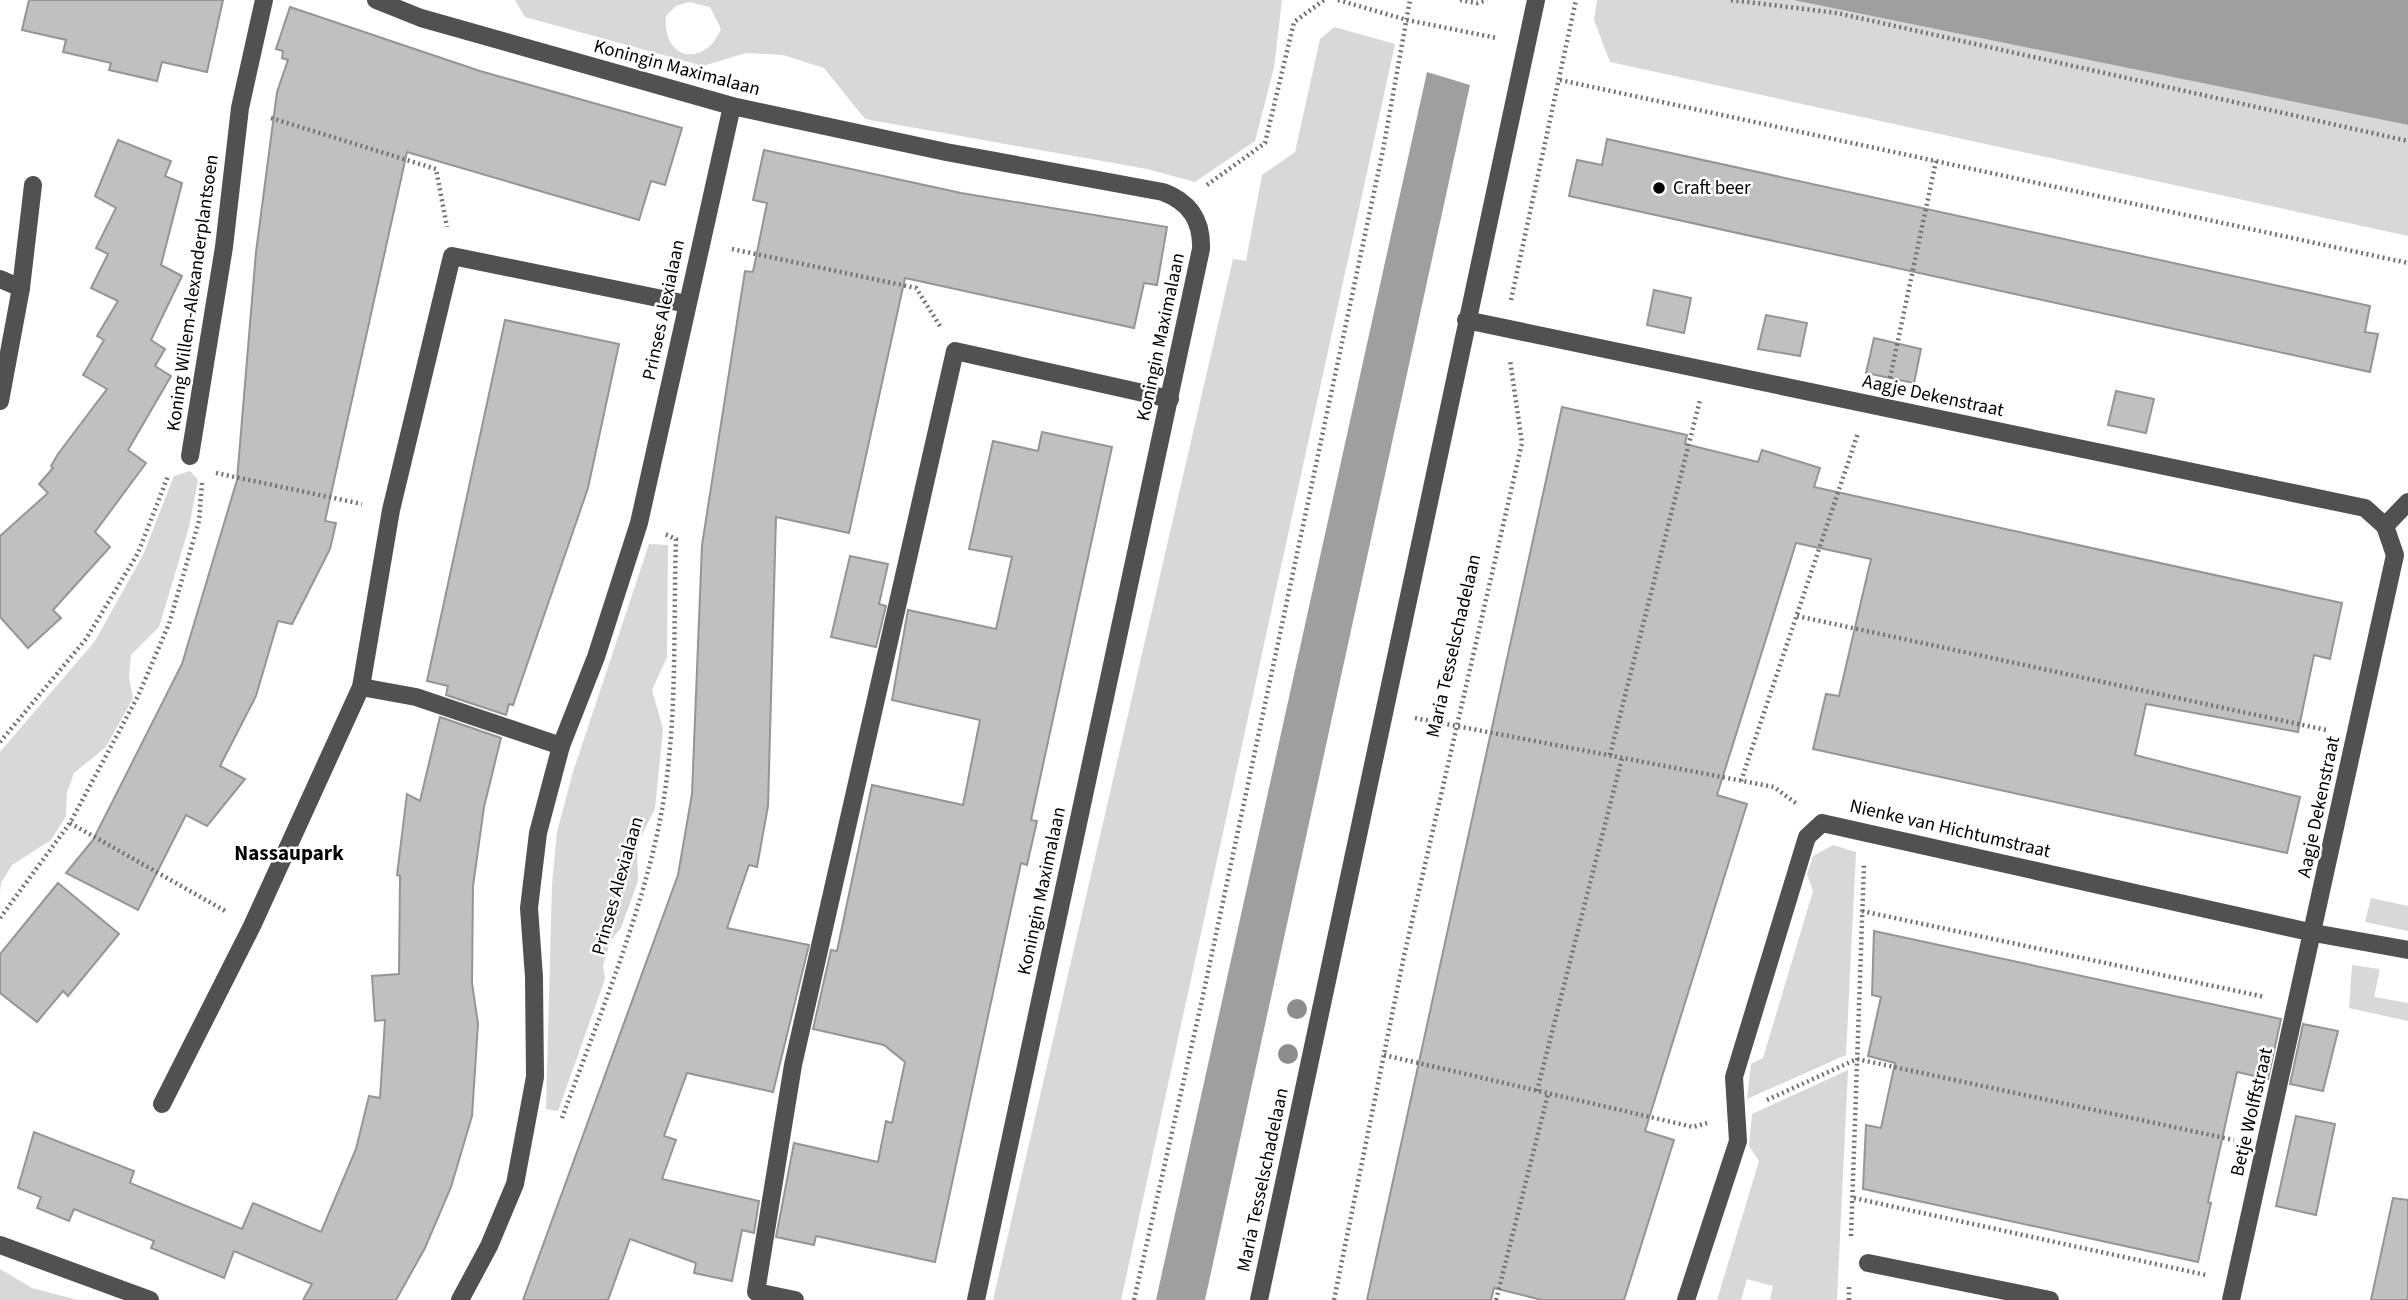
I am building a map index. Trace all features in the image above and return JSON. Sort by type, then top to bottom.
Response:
[{"type":"street","name":"Koning Willem-Alexanderplantsoen","points":[[190,456],[224,247],[240,108],[264,0]]},
{"type":"street","name":"Koningin Maximalaan","points":[[376,0],[434,21],[732,106],[946,152],[1163,192],[1184,202],[1196,216],[1202,231],[1201,249],[976,1300]]},
{"type":"street","name":"Maria Tesselschadelaan","points":[[1259,1300],[1535,0]]},
{"type":"street","name":"Prinses Alexialaan","points":[[460,1300],[489,1246],[515,1185],[535,1077],[534,977],[529,908],[538,833],[561,746],[596,657],[639,523],[732,106]]},
{"type":"street","points":[[0,401],[21,288],[33,185]]},
{"type":"street","points":[[162,1104],[252,926],[361,687],[391,510],[452,256],[687,304]]},
{"type":"street","points":[[0,279],[21,288]]},
{"type":"street","name":"Aagje Dekenstraat","points":[[1466,320],[2365,508],[2385,526],[2395,555],[2314,933]]},
{"type":"street","points":[[795,1300],[756,1292],[793,1065],[955,351],[1170,399]]},
{"type":"street","points":[[2385,526],[2408,502]]},
{"type":"street","points":[[361,687],[416,696],[561,746]]},
{"type":"street","name":"Nienke van Hichtumstraat","points":[[1686,1300],[1738,1141],[1734,1077],[1807,837],[1822,823],[2314,933],[2408,950]]},
{"type":"street","name":"Betje Wolffstraat","points":[[2231,1300],[2314,933]]},
{"type":"street","points":[[0,1245],[150,1300]]},
{"type":"street","points":[[1868,1263],[2050,1300]]},
{"type":"path","points":[[1184,202],[1265,143],[1294,22],[1325,0]]},
{"type":"path","points":[[1338,0],[1407,20],[1566,54]]},
{"type":"path","points":[[1134,1300],[1315,473],[1383,150],[1409,0]]},
{"type":"path","points":[[1460,0],[1477,3],[1487,0]]},
{"type":"path","name":"Maria Tesselschadelaan","points":[[1334,1300],[1384,1055],[1522,443],[1505,328],[1576,0]]},
{"type":"path","points":[[1731,0],[1837,13],[2408,141]]},
{"type":"path","points":[[1560,80],[2408,263]]},
{"type":"path","points":[[240,108],[436,169],[452,256]]},
{"type":"path","points":[[1741,781],[1867,404],[1887,393],[1936,161]]},
{"type":"path","points":[[701,242],[916,288],[955,351]]},
{"type":"path","points":[[1610,755],[1708,371]]},
{"type":"path","name":"Koning Willem-Alexanderplantsoen","points":[[0,742],[86,639],[138,553],[173,463],[190,456]]},
{"type":"path","points":[[0,918],[71,823],[138,696],[169,624],[199,521],[203,470],[391,510]]},
{"type":"path","name":"Prinses Alexialaan","points":[[529,1118],[561,1119],[649,868],[661,813],[671,736],[676,539],[639,523]]},
{"type":"path","points":[[1797,616],[2356,736]]},
{"type":"path","points":[[1384,712],[1774,787],[1822,823]]},
{"type":"path","points":[[1537,1091],[1622,758]]},
{"type":"path","points":[[71,823],[252,926]]},
{"type":"path","points":[[1851,1248],[1865,831]]},
{"type":"path","points":[[1862,911],[2298,1004]]},
{"type":"path","points":[[1384,1055],[1693,1128],[1737,1114],[1857,1059],[2266,1147]]},
{"type":"path","points":[[1496,1300],[1548,1094]]},
{"type":"path","points":[[1854,1198],[2235,1281]]},
{"type":"path","points":[[1849,1300],[1850,1274]]},
{"type":"shaded area","points":[[515,0],[1282,0],[1274,68],[1255,141],[1195,182],[1147,169],[865,119],[824,68],[783,55],[746,53],[703,66],[525,17]],"holes":[[[689,2],[710,7],[721,29],[714,41],[696,54],[686,54],[678,50],[671,43],[666,16],[676,6]]]},
{"type":"shaded area","points":[[1597,0],[1793,0],[2408,125],[2408,236],[1610,62],[1594,20]]},
{"type":"shaded area","points":[[1793,0],[2408,0],[2408,125]]},
{"type":"shaded area","points":[[1334,27],[1395,44],[1121,1300],[993,1300],[1233,259],[1246,261],[1262,175],[1295,152],[1320,39]]},
{"type":"shaded area","points":[[1427,72],[1470,85],[1205,1300],[1156,1300]]},
{"type":"shaded area","points":[[190,471],[198,480],[189,527],[159,627],[131,655],[129,677],[133,698],[106,747],[74,773],[67,792],[66,816],[51,840],[12,865],[1,883],[0,893],[0,752],[95,641],[143,555],[174,476]]},
{"type":"shaded area","points":[[649,544],[668,545],[667,657],[652,690],[663,729],[655,809],[637,844],[638,881],[621,928],[611,940],[603,966],[605,979],[558,1111],[546,1109],[552,884],[557,832],[573,772]]},
{"type":"shaded area","points":[[1833,845],[1856,852],[1846,1055],[1747,1099],[1751,1064],[1763,1058],[1813,891],[1807,874],[1813,856]]},
{"type":"shaded area","points":[[2371,898],[2408,906],[2408,931],[2365,922]]},
{"type":"shaded area","points":[[2352,965],[2380,969],[2374,997],[2408,1003],[2408,1021],[2349,1008]]},
{"type":"shaded area","points":[[1848,1070],[1837,1300],[1770,1300],[1773,1286],[1747,1279],[1741,1300],[1717,1300],[1759,1161],[1749,1146],[1752,1114]]},
{"type":"shaded area","points":[[0,1269],[32,1288],[78,1300],[0,1300]]},
{"type":"building","points":[[29,0],[223,0],[207,72],[162,62],[157,81],[109,70],[111,63],[63,52],[66,40],[22,30]]},
{"type":"building","points":[[290,7],[480,71],[682,128],[665,185],[651,181],[639,220],[407,152],[325,521],[336,523],[330,549],[292,624],[278,621],[256,696],[220,766],[245,779],[207,826],[186,815],[138,910],[66,873],[93,840],[182,664],[237,480],[256,252],[277,92],[288,60],[282,58],[283,51],[276,49]]},
{"type":"building","points":[[1607,139],[2370,306],[2365,332],[2378,334],[2370,372],[1569,196],[1577,160],[1602,165]]},
{"type":"building","points":[[118,140],[171,161],[165,176],[182,183],[161,265],[182,276],[151,340],[165,349],[155,366],[171,376],[128,450],[146,463],[95,532],[110,547],[53,610],[61,618],[28,648],[0,617],[0,536],[48,493],[39,484],[107,389],[83,375],[104,340],[97,336],[118,301],[91,288],[108,254],[96,248],[116,208],[95,196]]},
{"type":"building","points":[[764,150],[961,193],[1167,227],[1157,285],[1144,283],[1134,328],[905,278],[849,533],[776,517],[768,806],[757,867],[749,865],[727,928],[809,945],[773,1092],[687,1073],[664,1136],[676,1140],[662,1179],[759,1201],[754,1233],[742,1230],[732,1281],[694,1273],[696,1263],[630,1239],[608,1300],[523,1300],[678,875],[692,794],[702,545],[745,271],[753,272],[767,203],[753,200]]},
{"type":"building","points":[[1654,290],[1691,298],[1684,333],[1647,325]]},
{"type":"building","points":[[1766,315],[1807,323],[1800,356],[1758,349]]},
{"type":"building","points":[[505,320],[619,344],[588,488],[513,705],[509,704],[506,715],[446,695],[448,686],[427,681]]},
{"type":"building","points":[[1874,338],[1921,349],[1914,383],[1866,373]]},
{"type":"building","points":[[2116,391],[2154,399],[2146,433],[2108,425]]},
{"type":"building","points":[[1562,407],[1687,435],[1685,444],[1758,462],[1762,450],[1820,468],[1814,487],[2342,603],[2330,659],[2314,655],[2298,732],[2146,704],[2135,755],[2300,797],[2287,853],[1813,749],[1826,694],[1839,696],[1871,559],[1796,543],[1717,795],[1747,804],[1645,1131],[1674,1140],[1624,1300],[1542,1300],[1494,1288],[1491,1300],[1367,1300]]},
{"type":"building","points":[[1042,432],[1112,447],[1031,820],[1037,821],[1027,865],[1021,863],[935,1262],[816,1236],[814,1245],[776,1237],[794,1143],[878,1162],[886,1121],[892,1123],[905,1062],[884,1045],[813,1029],[831,950],[837,951],[872,785],[963,805],[980,720],[892,700],[908,610],[996,629],[1012,557],[969,549],[993,441],[1038,451]]},
{"type":"building","points":[[850,556],[888,564],[879,604],[886,606],[876,647],[831,637]]},
{"type":"building","points":[[440,717],[501,738],[484,807],[473,886],[472,983],[478,1024],[472,1116],[451,1187],[425,1248],[396,1300],[303,1300],[312,1284],[234,1251],[224,1278],[151,1248],[154,1241],[74,1209],[69,1221],[37,1208],[41,1197],[18,1188],[34,1132],[134,1171],[130,1183],[242,1229],[253,1203],[321,1232],[356,1149],[369,1096],[380,1098],[385,1020],[375,1021],[372,976],[399,974],[400,876],[397,875],[407,794],[420,801]]},
{"type":"building","points":[[58,883],[119,934],[68,996],[63,991],[37,1022],[0,993],[0,954]]},
{"type":"building","points":[[1874,931],[2281,1019],[2268,1079],[2237,1072],[2208,1202],[2211,1203],[2198,1262],[1863,1189],[1866,1125],[1881,1128],[1895,1063],[1868,1056],[1881,997],[1872,995]]},
{"type":"building","points":[[2303,1024],[2338,1031],[2323,1091],[2290,1084]]},
{"type":"building","points":[[2296,1116],[2335,1124],[2316,1215],[2276,1206]]},
{"type":"building","points":[[2393,1198],[2408,1200],[2408,1300],[2371,1300]]},
{"type":"place","name":"Craft beer","points":[[1659,188]]},
{"type":"district","name":"Nassaupark","points":[[289,853]]}]
